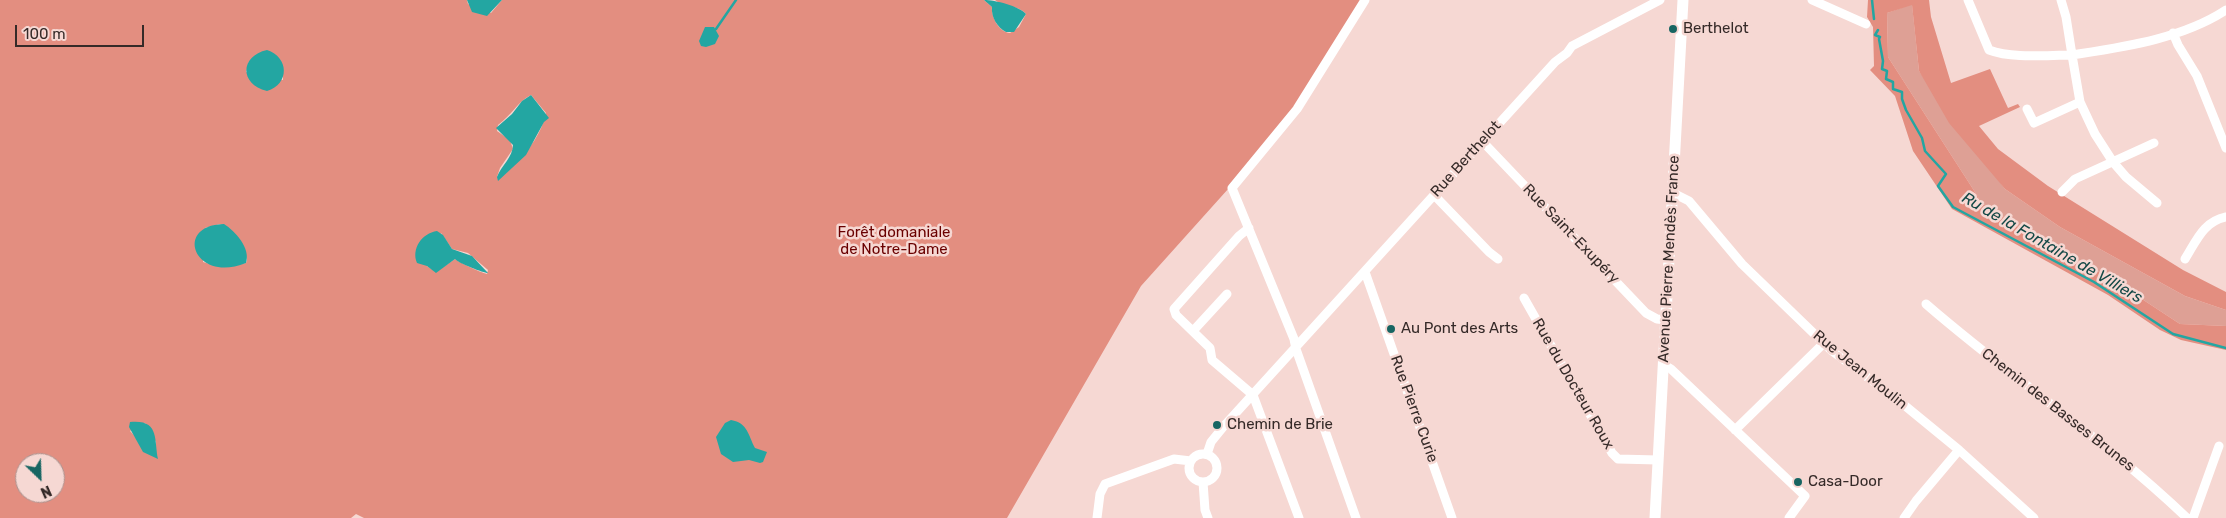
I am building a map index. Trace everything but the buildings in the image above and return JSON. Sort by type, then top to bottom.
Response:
[{"type":"main road","name":"Avenue Pierre Mendès France","points":[[1655,518],[1683,0]]},
{"type":"street","points":[[1356,518],[1294,339],[1232,188],[1297,109],[1365,0]]},
{"type":"street","name":"Rue Berthelot","points":[[1207,454],[1211,442],[1253,394],[1296,349],[1482,140],[1572,46],[1660,0]]},
{"type":"street","points":[[1812,0],[1866,24]]},
{"type":"street","points":[[1968,0],[1989,50],[1997,53],[2015,54],[2072,55],[2132,46],[2194,26],[2226,10]]},
{"type":"street","points":[[2061,0],[2066,17],[2080,102],[2095,134],[2113,162],[2126,177],[2157,203]]},
{"type":"street","points":[[2173,33],[2197,76],[2226,148]]},
{"type":"street","points":[[2027,109],[2034,122],[2080,102]]},
{"type":"street","name":"Rue Saint-Exupéry","points":[[1482,140],[1646,312],[1657,319],[1666,320]]},
{"type":"street","points":[[2062,192],[2075,180],[2154,143]]},
{"type":"street","name":"Rue Jean Moulin","points":[[1673,193],[1689,201],[1742,264],[1824,343],[1959,450],[2034,518]]},
{"type":"street","points":[[1434,195],[1498,259]]},
{"type":"street","points":[[2185,259],[2207,225],[2226,217]]},
{"type":"street","points":[[1249,228],[1238,236],[1174,309],[1176,315],[1210,348],[1212,360],[1253,394],[1299,518]]},
{"type":"street","name":"Rue Pierre Curie","points":[[1365,272],[1452,518]]},
{"type":"street","points":[[1193,331],[1227,294]]},
{"type":"street","name":"Rue du Docteur Roux","points":[[1524,298],[1612,453],[1618,459],[1658,460]]},
{"type":"street","name":"Chemin des Basses Brunes","points":[[1926,304],[1966,339],[2146,479],[2187,518]]},
{"type":"street","points":[[1736,430],[1824,343]]},
{"type":"street","points":[[1663,364],[1671,369],[1805,496],[1789,518]]},
{"type":"street","points":[[2193,518],[2219,446]]},
{"type":"street","points":[[1904,518],[1959,450]]},
{"type":"street","points":[[1207,454],[1217,463],[1217,472],[1212,479],[1203,482],[1194,479],[1191,475],[1191,461],[1198,455],[1207,454]]},
{"type":"street","points":[[1097,518],[1100,494],[1105,484],[1174,459],[1191,461]]},
{"type":"street","points":[[1203,482],[1205,510],[1208,518]]},
{"type":"shaded area","points":[[1912,4],[1919,71],[2005,189],[2060,227],[2185,296],[2226,310],[2226,326],[2180,324],[2113,280],[2020,228],[1982,203],[1888,57],[1887,13]]},
{"type":"green space","name":"Forêt domaniale de Notre-Dame","points":[[0,0],[467,0],[468,4],[491,13],[502,0],[984,0],[992,7],[994,19],[999,27],[1010,33],[1019,27],[1026,14],[1019,9],[995,0],[1364,0],[1299,110],[1141,286],[1007,518],[364,518],[356,514],[351,518],[0,518]],"holes":[[[249,62],[283,68],[283,80],[246,72]],[[531,95],[546,113],[544,121],[534,141],[525,152],[505,174],[497,177],[500,168],[513,149],[510,140],[497,131],[498,125]],[[220,224],[230,230],[244,248],[246,263],[220,267],[203,262],[205,228]],[[441,233],[452,249],[468,253],[488,270],[487,274],[455,259],[436,272],[427,266]],[[145,423],[156,442],[155,450],[157,456],[146,451],[130,431]]]},
{"type":"green space","points":[[1868,0],[1929,0],[1931,17],[1951,83],[1990,69],[2008,108],[2018,104],[2020,107],[1979,126],[1998,149],[2048,186],[2183,270],[2226,292],[2226,310],[2185,296],[2060,227],[2005,189],[1949,123],[1919,71],[1912,5],[1887,13],[1888,57],[1982,203],[2020,228],[2113,280],[2180,324],[2226,326],[2226,350],[2181,340],[2160,330],[2108,295],[1952,209],[1913,151],[1895,96],[1870,70],[1874,66],[1873,27],[1867,17]]},
{"type":"water","points":[[467,0],[502,0],[487,16],[472,12]]},
{"type":"water","points":[[984,0],[1018,8],[1026,14],[1014,32],[1006,32],[997,25],[992,14],[992,7]]},
{"type":"water","points":[[705,27],[714,27],[719,36],[715,44],[706,47],[701,46],[699,41]]},
{"type":"water","points":[[267,50],[280,58],[284,70],[280,83],[275,88],[267,91],[251,82],[246,70],[252,58],[258,53]]},
{"type":"water","points":[[531,95],[549,118],[544,122],[526,155],[498,181],[497,177],[511,154],[513,145],[496,128],[512,114],[522,101]]},
{"type":"water","points":[[224,224],[237,235],[244,246],[247,257],[246,263],[228,267],[213,266],[203,260],[196,252],[195,242],[199,233],[208,227]]},
{"type":"water","points":[[437,231],[443,235],[452,249],[472,256],[488,273],[471,268],[455,259],[436,273],[427,266],[417,263],[415,252],[419,242],[422,238]]},
{"type":"water","points":[[731,420],[744,427],[755,448],[767,452],[763,462],[749,460],[733,462],[721,454],[716,437],[725,423]]},
{"type":"water","points":[[130,422],[140,422],[151,427],[154,432],[158,459],[143,452],[129,427]]},
{"type":"waterway","points":[[716,29],[736,0]]},
{"type":"waterway","name":"Ru de la Fontaine de Villiers","points":[[1872,0],[1874,19]]},
{"type":"waterway","name":"Ru de la Fontaine de Villiers","points":[[1878,30],[1875,35],[1880,37],[1882,69],[1887,71],[1886,79],[1893,82],[1893,89],[1902,92],[1902,99],[1906,110],[1922,138],[1925,151],[1946,174],[1938,186],[1953,207],[2094,282],[2173,334],[2226,348]]},
{"type":"place","name":"Berthelot","points":[[1673,29]]},
{"type":"place","name":"Au Pont des Arts","points":[[1391,329]]},
{"type":"place","name":"Chemin de Brie","points":[[1217,425]]},
{"type":"place","name":"Casa-Door","points":[[1798,482]]}]
